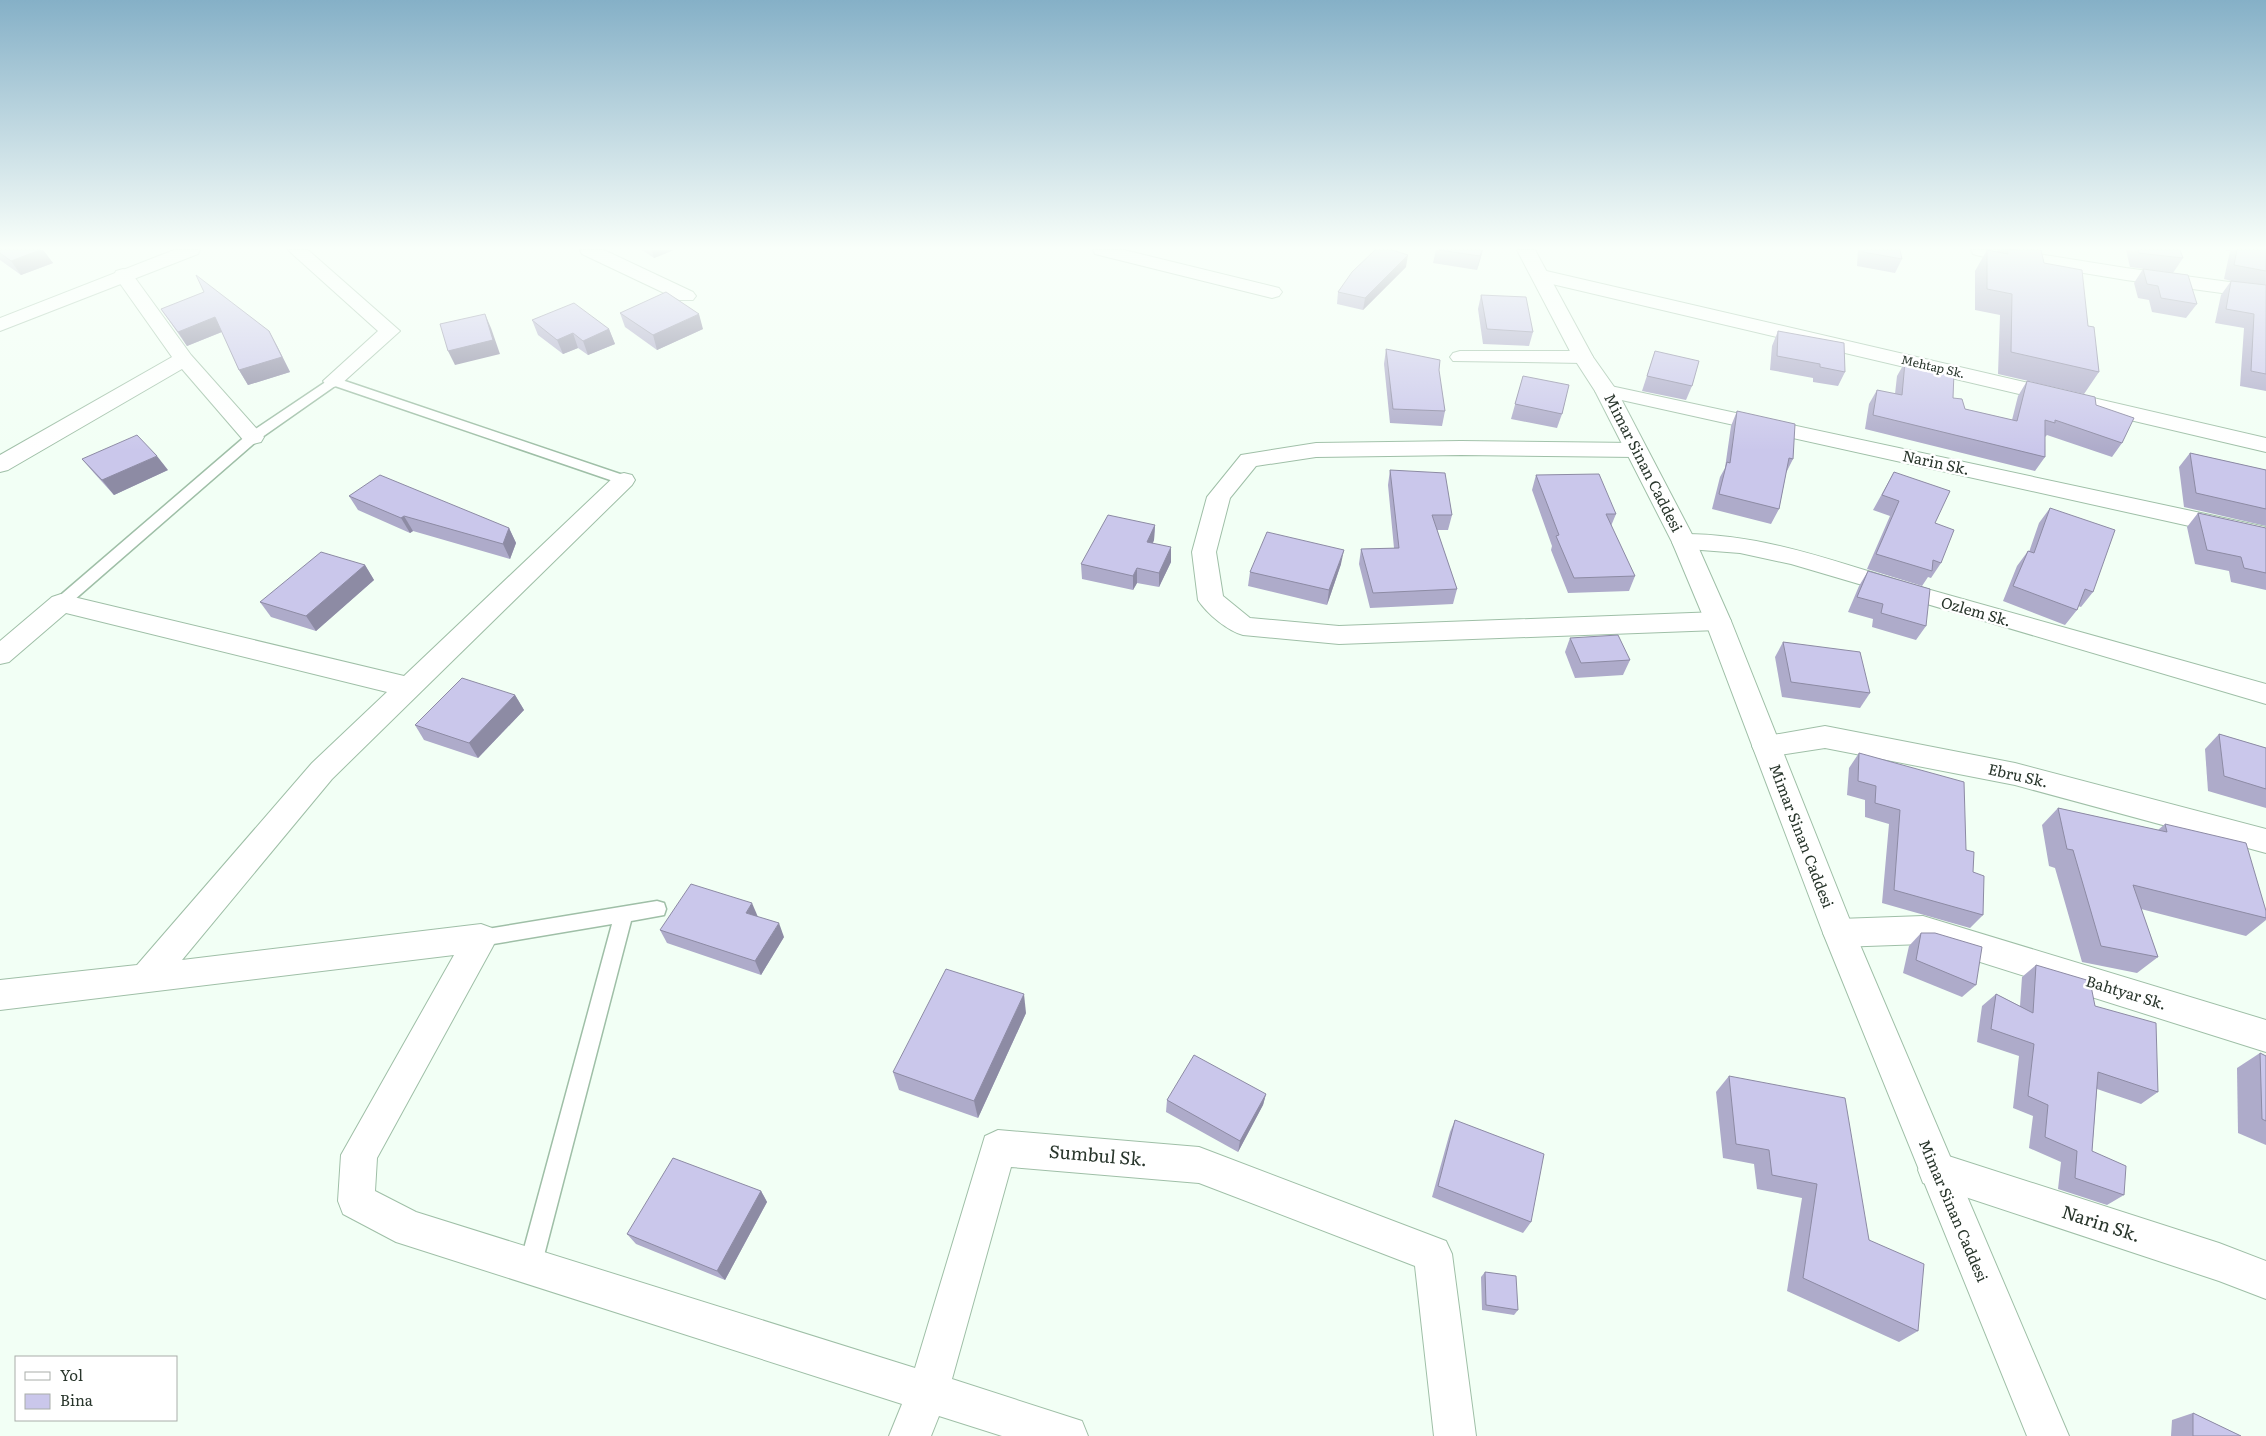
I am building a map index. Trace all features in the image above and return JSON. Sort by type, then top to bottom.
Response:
[{"type":"street","points":[[0,325],[20,317]]},
{"type":"street","points":[[154,317],[184,358],[253,437]]},
{"type":"street","points":[[333,381],[390,331],[374,317]]},
{"type":"street","name":"Mimar Sinan Caddesi","points":[[1563,317],[1583,357],[1606,391],[1684,542],[1718,621],[1839,932],[1936,1170],[2048,1436]]},
{"type":"street","name":"Mehtap Sk.","points":[[1718,317],[2266,445]]},
{"type":"street","points":[[1460,357],[1583,357]]},
{"type":"street","points":[[0,465],[184,358]]},
{"type":"street","name":"Narin Sk.","points":[[1606,391],[2266,536]]},
{"type":"street","points":[[1636,450],[1461,448],[1316,450],[1249,460],[1219,497],[1204,552],[1211,600],[1243,626],[1339,635],[1718,621]]},
{"type":"street","points":[[146,979],[322,771],[624,480]]},
{"type":"street","name":"Ozlem Sk.","points":[[1684,542],[1710,540],[1768,550],[2266,694]]},
{"type":"street","points":[[0,655],[61,603],[409,687]]},
{"type":"street","name":"Ebru Sk.","points":[[1766,746],[1825,737],[2015,774],[2266,841]]},
{"type":"street","name":"Bahtyar Sk.","points":[[1839,932],[1923,930],[2266,1036]]},
{"type":"street","points":[[0,995],[481,938]]},
{"type":"street","points":[[481,938],[359,1155],[356,1201],[409,1229],[1067,1436]]},
{"type":"street","name":"Sumbul Sk.","points":[[928,1391],[998,1148],[1199,1165],[1433,1254],[1455,1436]]},
{"type":"street","name":"Narin Sk.","points":[[1936,1170],[2219,1262],[2266,1280]]},
{"type":"street","points":[[910,1436],[928,1391]]},
{"type":"lane","points":[[61,603],[253,437],[333,381],[624,480]]},
{"type":"lane","points":[[481,938],[657,909]]},
{"type":"lane","points":[[530,1267],[624,914]]},
{"type":"building","points":[[167,317],[215,317],[178,332]]},
{"type":"building","points":[[215,317],[251,317],[269,331],[282,357],[239,370]]},
{"type":"building","points":[[471,317],[486,317],[493,340],[448,351],[440,324]]},
{"type":"building","points":[[539,317],[593,317],[609,329],[583,341],[573,333],[557,340],[532,320]]},
{"type":"building","points":[[626,317],[692,317],[653,335]]},
{"type":"building","points":[[1485,317],[1530,317],[1533,332],[1487,329]]},
{"type":"building","points":[[2012,317],[2087,317],[2088,326],[2094,327],[2099,372],[2011,352]]},
{"type":"building","points":[[2254,317],[2266,317],[2266,374],[2251,371]]},
{"type":"building","points":[[1778,331],[1844,343],[1845,372],[1820,367],[1820,364],[1777,356]]},
{"type":"building","points":[[1386,349],[1440,360],[1439,370],[1445,411],[1393,409]]},
{"type":"building","points":[[1655,351],[1699,361],[1692,386],[1647,376]]},
{"type":"building","points":[[1905,362],[1954,372],[1953,398],[1962,399],[1965,409],[2017,421],[2027,381],[2095,397],[2096,405],[2134,418],[2122,443],[2055,420],[2055,423],[2045,420],[2045,457],[1873,415],[1877,390],[1902,395]]},
{"type":"building","points":[[1523,376],[1569,385],[1562,414],[1515,404]]},
{"type":"building","points":[[1737,411],[1795,424],[1793,459],[1789,458],[1779,509],[1719,494],[1727,462],[1730,463]]},
{"type":"building","points":[[137,435],[157,456],[102,480],[82,459]]},
{"type":"building","points":[[2190,453],[2266,470],[2266,509],[2196,493]]},
{"type":"building","points":[[1390,470],[1445,473],[1452,515],[1432,515],[1457,589],[1373,593],[1361,549],[1399,548]]},
{"type":"building","points":[[1894,472],[1950,491],[1935,523],[1954,530],[1941,563],[1933,560],[1932,571],[1876,554],[1899,501],[1882,495]]},
{"type":"building","points":[[1599,474],[1616,514],[1606,514],[1635,576],[1574,578],[1556,536],[1559,535],[1536,475]]},
{"type":"building","points":[[380,475],[509,528],[503,544],[404,516],[401,518],[349,496]]},
{"type":"building","points":[[2050,508],[2115,530],[2093,592],[2085,589],[2077,610],[2013,586],[2028,551],[2034,553]]},
{"type":"building","points":[[2198,513],[2266,528],[2266,573],[2244,568],[2241,557],[2207,550]]},
{"type":"building","points":[[1108,515],[1155,525],[1147,542],[1171,547],[1159,573],[1137,568],[1133,576],[1081,564]]},
{"type":"building","points":[[1267,532],[1344,550],[1329,590],[1250,572]]},
{"type":"building","points":[[321,552],[365,565],[306,616],[260,602]]},
{"type":"building","points":[[1868,571],[1930,589],[1926,626],[1881,613],[1883,604],[1857,597]]},
{"type":"building","points":[[1618,635],[1630,660],[1581,663],[1570,638]]},
{"type":"building","points":[[1783,642],[1860,652],[1870,693],[1791,682]]},
{"type":"building","points":[[462,678],[515,695],[469,743],[415,725]]},
{"type":"building","points":[[2219,734],[2266,748],[2266,789],[2224,776]]},
{"type":"building","points":[[1859,753],[1964,782],[1966,850],[1974,852],[1973,872],[1984,876],[1983,915],[1894,890],[1900,810],[1875,803],[1876,786],[1858,781]]},
{"type":"building","points":[[2058,808],[2167,832],[2165,824],[2246,843],[2266,911],[2266,918],[2133,885],[2158,957],[2101,946],[2073,850],[2067,849]]},
{"type":"building","points":[[691,884],[752,903],[746,913],[779,923],[755,961],[660,930]]},
{"type":"building","points":[[1921,933],[1935,933],[1982,947],[1976,985],[1916,960]]},
{"type":"building","points":[[2036,965],[2090,981],[2095,1006],[2156,1023],[2158,1092],[2098,1072],[2092,1151],[2126,1166],[2124,1195],[2075,1178],[2077,1151],[2045,1137],[2048,1105],[2028,1096],[2034,1044],[1991,1029],[1996,994],[2033,1013]]},
{"type":"building","points":[[946,969],[1024,994],[974,1101],[893,1072]]},
{"type":"building","points":[[2260,1053],[2266,1056],[2266,1121],[2262,1119]]},
{"type":"building","points":[[1194,1055],[1266,1094],[1240,1141],[1167,1100]]},
{"type":"building","points":[[1729,1076],[1845,1098],[1869,1240],[1924,1264],[1918,1331],[1803,1278],[1817,1184],[1772,1175],[1769,1150],[1736,1144]]},
{"type":"building","points":[[1455,1120],[1544,1154],[1531,1222],[1438,1186]]},
{"type":"building","points":[[673,1158],[761,1191],[717,1271],[627,1234]]},
{"type":"building","points":[[1485,1272],[1516,1276],[1518,1310],[1486,1305]]},
{"type":"building","points":[[2193,1413],[2241,1436],[2193,1436]]}]
